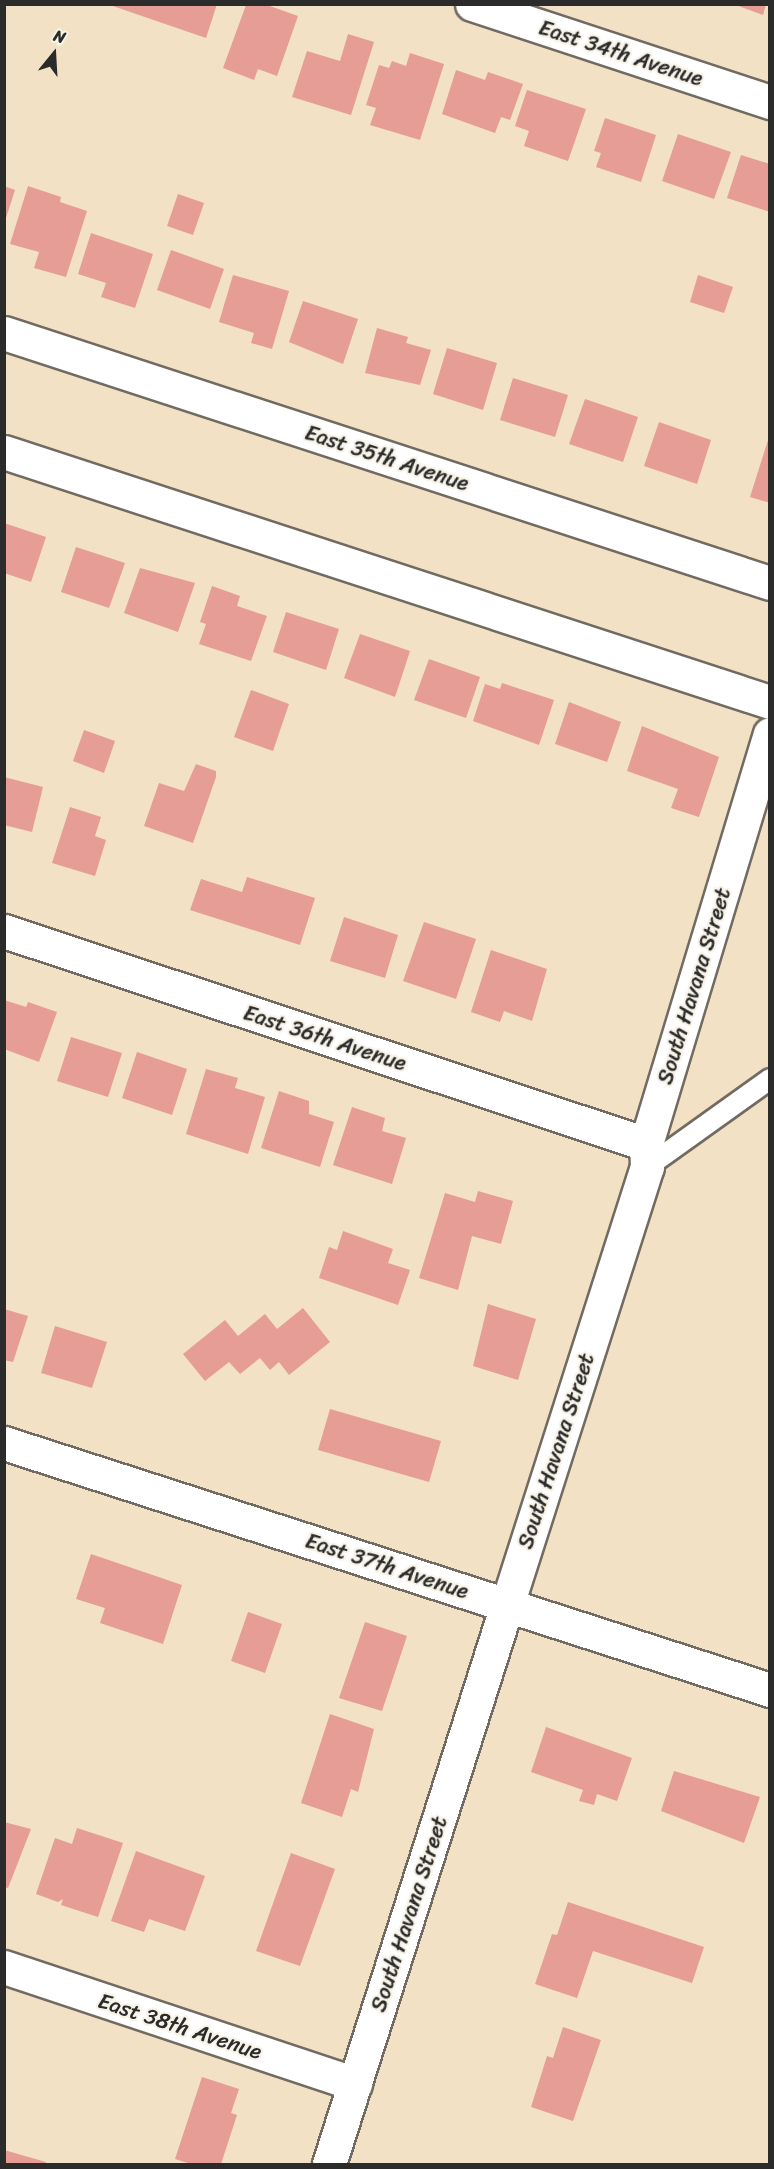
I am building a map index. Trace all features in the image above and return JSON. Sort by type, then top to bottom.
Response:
[{"type":"street","name":"East 34th Avenue","points":[[472,4],[770,102]]},
{"type":"street","name":"East 35th Avenue","points":[[4,333],[770,583]]},
{"type":"street","points":[[4,452],[770,702]]},
{"type":"street","name":"South Havana Street","points":[[329,2164],[647,1155],[770,734]]},
{"type":"street","name":"East 36th Avenue","points":[[4,932],[647,1155]]},
{"type":"street","name":"East 37th Avenue","points":[[4,1443],[770,1690]]},
{"type":"street","name":"East 38th Avenue","points":[[4,1967],[355,2084]]},
{"type":"lane","points":[[647,1155],[770,1079]]},
{"type":"building","points":[[107,4],[217,4],[206,38]]},
{"type":"building","points":[[733,4],[766,4],[763,15]]},
{"type":"building","points":[[246,5],[267,5],[298,16],[277,76],[258,69],[254,80],[223,68]]},
{"type":"building","points":[[348,34],[374,42],[351,115],[292,97],[307,51],[340,61]]},
{"type":"building","points":[[410,53],[444,64],[420,140],[370,125],[376,108],[366,105],[379,65],[389,68],[392,61],[406,66]]},
{"type":"building","points":[[456,70],[485,80],[488,72],[523,84],[510,120],[501,117],[495,133],[442,114]]},
{"type":"building","points":[[527,90],[586,109],[568,161],[524,146],[529,131],[515,126]]},
{"type":"building","points":[[605,118],[656,135],[641,182],[596,167],[601,153],[594,151]]},
{"type":"building","points":[[678,134],[731,152],[714,199],[662,181]]},
{"type":"building","points":[[741,155],[770,164],[770,212],[727,198]]},
{"type":"building","points":[[4,186],[15,190],[5,221],[4,221]]},
{"type":"building","points":[[28,186],[61,197],[60,202],[87,211],[66,277],[34,268],[39,252],[10,244]]},
{"type":"building","points":[[178,194],[204,203],[193,235],[167,226]]},
{"type":"building","points":[[91,233],[153,254],[135,308],[101,297],[106,283],[78,274]]},
{"type":"building","points":[[171,250],[224,269],[210,309],[157,290]]},
{"type":"building","points":[[233,275],[289,291],[272,349],[251,343],[254,333],[219,322]]},
{"type":"building","points":[[698,275],[733,287],[724,313],[690,302]]},
{"type":"building","points":[[303,301],[358,319],[343,364],[289,342]]},
{"type":"building","points":[[377,328],[408,337],[406,343],[431,350],[420,385],[365,373]]},
{"type":"building","points":[[447,348],[497,363],[483,410],[433,394]]},
{"type":"building","points":[[513,378],[568,395],[555,437],[500,420]]},
{"type":"building","points":[[585,399],[638,417],[623,462],[569,444]]},
{"type":"building","points":[[659,422],[711,440],[697,484],[644,466]]},
{"type":"building","points":[[770,437],[770,503],[750,497]]},
{"type":"building","points":[[4,523],[46,537],[31,582],[4,573]]},
{"type":"building","points":[[76,547],[125,563],[109,608],[61,592]]},
{"type":"building","points":[[140,568],[195,583],[178,632],[124,613]]},
{"type":"building","points":[[212,586],[240,596],[237,606],[267,616],[251,661],[199,644],[206,624],[200,622]]},
{"type":"building","points":[[286,612],[339,629],[326,670],[273,652]]},
{"type":"building","points":[[360,634],[410,651],[395,697],[344,678]]},
{"type":"building","points":[[429,659],[480,677],[466,718],[414,700]]},
{"type":"building","points":[[502,683],[554,700],[539,745],[473,721],[485,684],[500,689]]},
{"type":"building","points":[[251,690],[289,704],[273,751],[234,737]]},
{"type":"building","points":[[569,702],[621,722],[607,762],[555,744]]},
{"type":"building","points":[[642,726],[719,757],[699,817],[671,808],[678,789],[627,771]]},
{"type":"building","points":[[84,730],[115,741],[104,773],[73,761]]},
{"type":"building","points":[[196,764],[216,771],[216,777],[193,843],[144,826],[159,783],[184,791]]},
{"type":"building","points":[[4,777],[43,787],[32,832],[4,825]]},
{"type":"building","points":[[70,807],[101,817],[95,836],[106,840],[95,876],[52,863]]},
{"type":"building","points":[[247,877],[315,898],[300,945],[190,910],[201,879],[242,892]]},
{"type":"building","points":[[344,917],[398,935],[385,978],[330,961]]},
{"type":"building","points":[[424,922],[476,939],[456,999],[403,981]]},
{"type":"building","points":[[491,950],[547,969],[532,1021],[504,1011],[500,1022],[471,1012]]},
{"type":"building","points":[[4,1000],[26,1007],[28,1002],[57,1012],[39,1062],[4,1049]]},
{"type":"building","points":[[71,1037],[122,1053],[108,1097],[57,1081]]},
{"type":"building","points":[[137,1052],[187,1069],[172,1115],[122,1098]]},
{"type":"building","points":[[206,1069],[238,1078],[235,1088],[265,1097],[248,1154],[186,1134]]},
{"type":"building","points":[[279,1091],[309,1101],[309,1114],[334,1122],[320,1167],[261,1148]]},
{"type":"building","points":[[352,1107],[385,1118],[382,1131],[406,1138],[392,1184],[333,1165]]},
{"type":"building","points":[[478,1191],[513,1201],[501,1244],[472,1236],[458,1290],[419,1278],[445,1193],[475,1202]]},
{"type":"building","points":[[343,1231],[393,1249],[388,1263],[410,1270],[398,1305],[319,1278],[329,1247],[337,1250]]},
{"type":"building","points":[[488,1304],[536,1319],[518,1380],[473,1366]]},
{"type":"building","points":[[303,1308],[330,1342],[289,1375],[279,1362],[270,1370],[260,1358],[240,1374],[229,1362],[205,1381],[183,1354],[225,1320],[238,1336],[265,1314],[277,1329]]},
{"type":"building","points":[[4,1309],[28,1316],[13,1362],[4,1360]]},
{"type":"building","points":[[55,1326],[107,1342],[92,1388],[41,1373]]},
{"type":"building","points":[[330,1409],[441,1441],[429,1482],[318,1450]]},
{"type":"building","points":[[91,1554],[182,1585],[163,1644],[100,1623],[105,1608],[76,1599]]},
{"type":"building","points":[[248,1612],[282,1624],[265,1673],[231,1661]]},
{"type":"building","points":[[365,1622],[407,1636],[382,1711],[339,1698]]},
{"type":"building","points":[[330,1714],[374,1729],[358,1792],[351,1789],[342,1817],[301,1803]]},
{"type":"building","points":[[546,1727],[632,1758],[617,1801],[597,1794],[594,1805],[579,1801],[583,1790],[531,1772]]},
{"type":"building","points":[[674,1771],[760,1797],[744,1843],[661,1811]]},
{"type":"building","points":[[4,1822],[31,1829],[8,1888],[4,1887]]},
{"type":"building","points":[[77,1828],[123,1843],[98,1917],[61,1905],[63,1899],[58,1902],[36,1894],[55,1838],[72,1844]]},
{"type":"building","points":[[136,1851],[205,1876],[185,1931],[149,1919],[144,1932],[111,1921]]},
{"type":"building","points":[[291,1853],[335,1869],[300,1966],[256,1951]]},
{"type":"building","points":[[568,1902],[704,1947],[692,1983],[593,1951],[577,1998],[535,1984],[552,1934],[557,1935]]},
{"type":"building","points":[[563,2027],[601,2040],[573,2121],[531,2107],[547,2056],[553,2058]]},
{"type":"building","points":[[202,2077],[239,2089],[231,2113],[237,2115],[221,2164],[191,2164],[175,2159]]},
{"type":"building","points":[[4,2150],[46,2162],[45,2164],[4,2164]]}]
